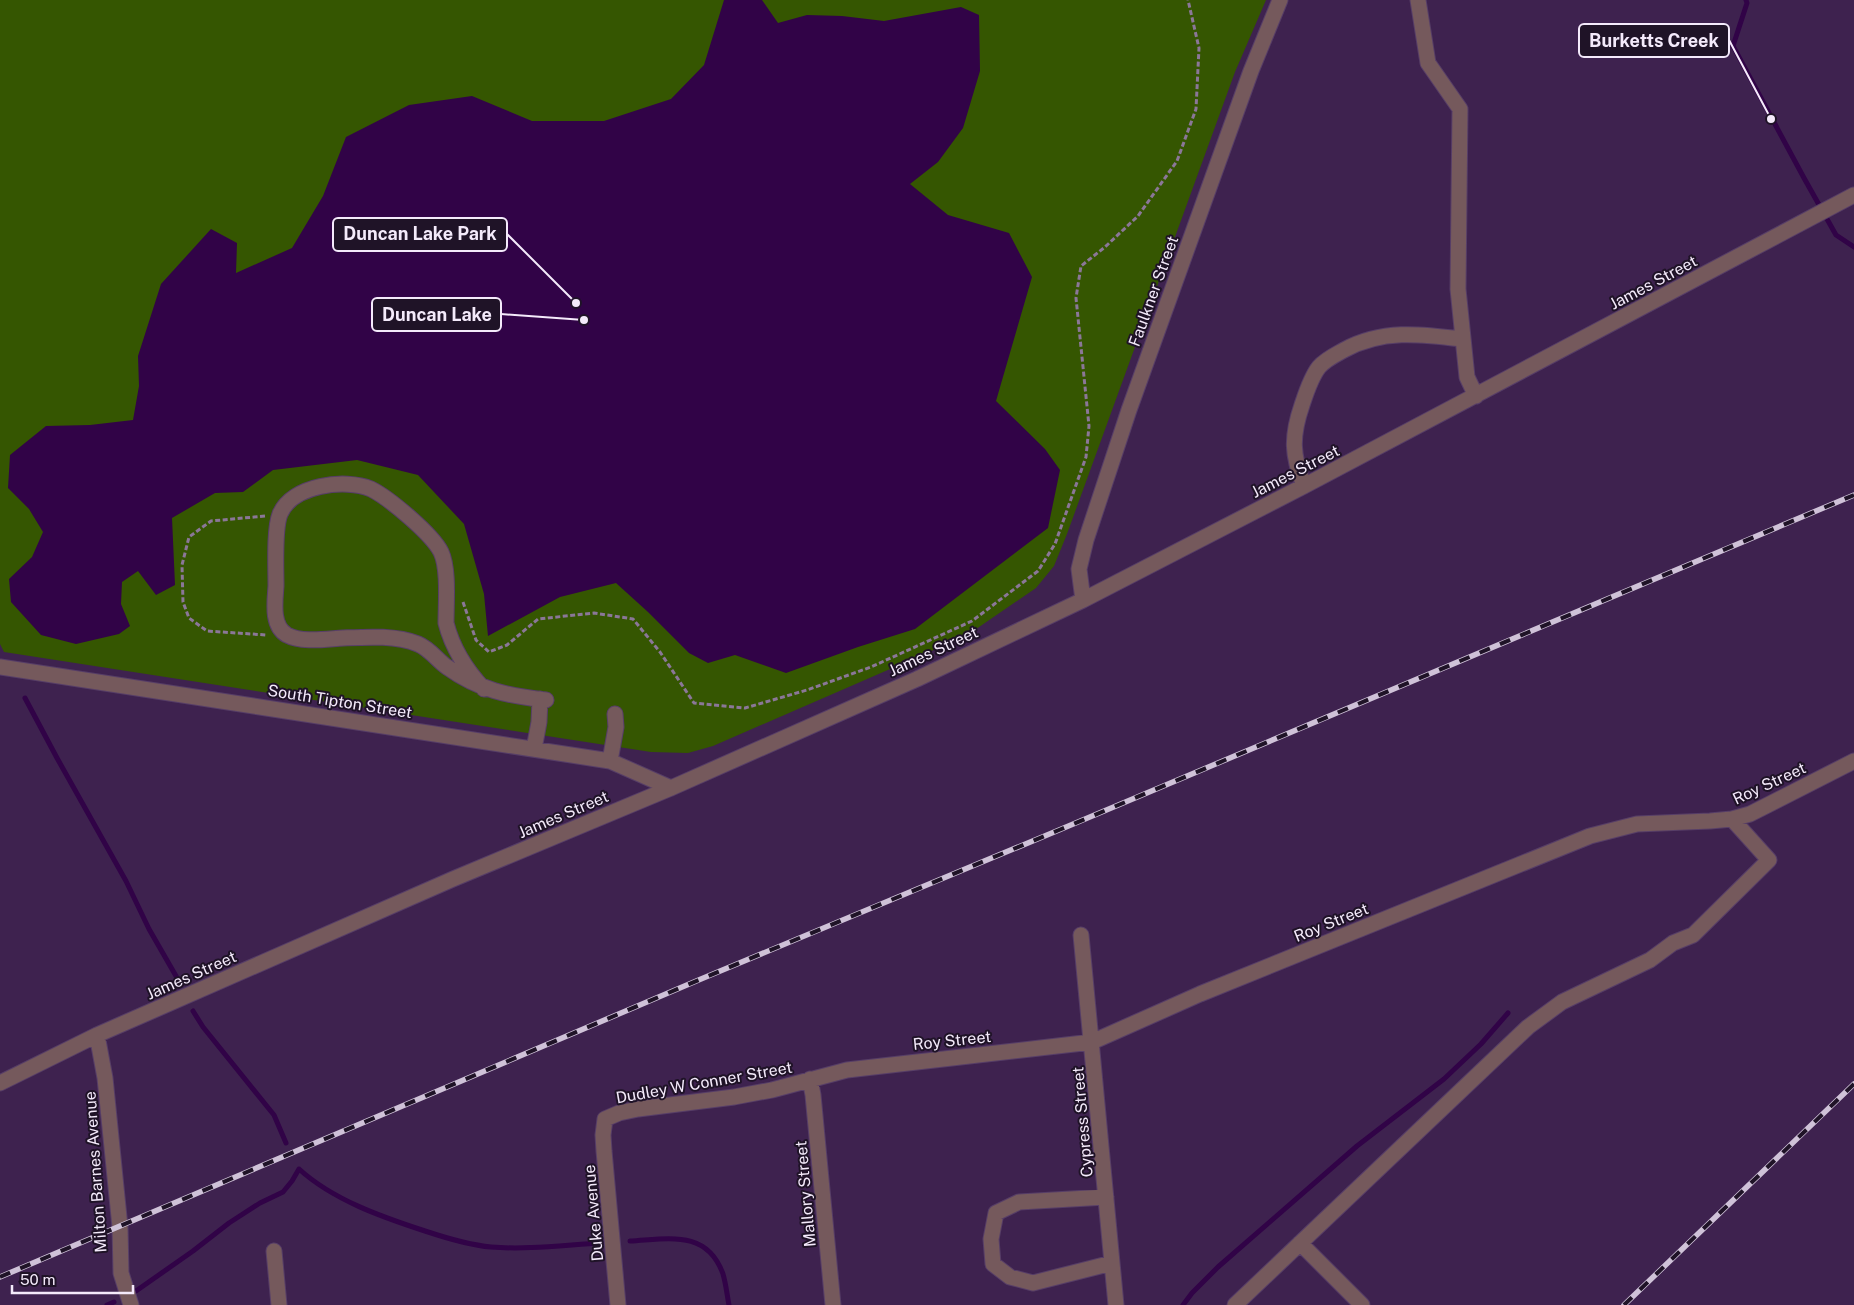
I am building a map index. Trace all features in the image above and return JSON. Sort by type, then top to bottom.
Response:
[{"type":"street","name":"Faulkner Street","points":[[1083,600],[1080,569],[1086,540],[1129,410],[1244,90],[1280,0]]},
{"type":"street","points":[[1418,0],[1428,63],[1460,109],[1458,289],[1467,377],[1476,396]]},
{"type":"street","name":"James Street","points":[[0,1083],[97,1035],[453,879],[670,788],[917,679],[1083,600],[1476,396],[1854,196]]},
{"type":"street","points":[[1304,486],[1296,465],[1294,451],[1296,422],[1305,395],[1318,368],[1330,357],[1358,342],[1381,335],[1404,333],[1462,339]]},
{"type":"street","points":[[484,688],[473,677],[448,632],[444,564],[440,551],[426,533],[389,501],[370,489],[356,485],[320,486],[301,493],[288,501],[280,515],[275,608],[279,629],[287,635],[298,638],[321,640],[376,638],[401,640],[418,644],[427,649],[445,666],[463,678],[484,688],[498,693],[543,699],[534,749]]},
{"type":"street","points":[[427,649],[448,632]]},
{"type":"street","name":"South Tipton Street","points":[[0,667],[610,761],[670,788]]},
{"type":"street","points":[[610,761],[616,727],[616,714]]},
{"type":"street","name":"Roy Street","points":[[810,1080],[847,1070],[1092,1042],[1200,994],[1590,836],[1637,824],[1710,821],[1732,819],[1750,814],[1854,761]]},
{"type":"street","points":[[1235,1305],[1528,1027],[1562,1002],[1650,960],[1673,943],[1693,935],[1769,860],[1732,819]]},
{"type":"street","name":"Cypress Street","points":[[1082,935],[1116,1305]]},
{"type":"street","name":"Milton Barnes Avenue","points":[[97,1035],[106,1087],[120,1227],[121,1273],[131,1305]]},
{"type":"street","name":"Dudley W Conner Street","points":[[605,1119],[619,1113],[638,1109],[734,1097],[810,1080]]},
{"type":"street","name":"Mallory Street","points":[[810,1080],[833,1305]]},
{"type":"street","name":"Duke Avenue","points":[[605,1119],[604,1143],[618,1305]]},
{"type":"street","points":[[1106,1196],[1019,1202],[996,1213],[991,1239],[992,1256],[993,1264],[1010,1277],[1033,1283],[1112,1263]]},
{"type":"street","points":[[1300,1244],[1362,1305]]},
{"type":"street","points":[[274,1251],[279,1305]]},
{"type":"path","points":[[462,596],[476,640],[489,652],[507,645],[538,619],[594,613],[633,619],[660,652],[694,703],[745,708],[808,690],[871,667],[972,621],[1038,571],[1055,544],[1086,457],[1089,426],[1076,298],[1081,266],[1105,247],[1138,216],[1176,161],[1196,109],[1199,48],[1188,0]]},
{"type":"path","points":[[280,515],[211,521],[189,537],[182,566],[182,602],[189,618],[207,631],[244,635],[287,635]]},
{"type":"green space","points":[[0,0],[1266,0],[1235,72],[1054,566],[1036,588],[966,636],[713,746],[688,753],[651,752],[4,652],[0,644]]},
{"type":"shaded area","points":[[724,0],[762,0],[778,23],[807,15],[842,16],[884,21],[961,7],[979,15],[980,71],[963,128],[938,162],[910,184],[948,215],[1009,233],[1032,277],[996,401],[1045,449],[1060,470],[1048,528],[915,629],[786,673],[735,655],[708,663],[689,653],[616,583],[560,597],[488,636],[484,594],[464,524],[418,475],[357,460],[273,470],[243,492],[215,493],[172,518],[175,585],[156,595],[138,571],[122,582],[121,604],[130,626],[119,634],[76,644],[41,635],[11,602],[9,579],[32,557],[43,532],[29,509],[8,488],[10,455],[46,426],[90,425],[133,420],[139,386],[138,356],[161,284],[211,229],[237,243],[236,273],[292,248],[323,196],[346,137],[409,105],[472,96],[532,121],[604,121],[671,99],[704,65]]},
{"type":"waterway","points":[[1746,0],[1747,3],[1733,46],[1836,235],[1854,247]]},
{"type":"waterway","points":[[25,698],[180,983]]},
{"type":"waterway","points":[[193,1011],[203,1027],[274,1115],[286,1143]]},
{"type":"waterway","points":[[1183,1305],[1192,1293],[1218,1267],[1357,1146],[1444,1079],[1481,1044],[1508,1013]]},
{"type":"waterway","points":[[136,1291],[229,1223],[260,1203],[283,1192],[299,1169],[312,1180],[342,1199],[392,1220],[457,1241],[505,1248],[601,1243]]},
{"type":"waterway","points":[[630,1241],[672,1239],[697,1243],[716,1260],[723,1274],[729,1305]]},
{"type":"waterway","points":[[107,1305],[114,1302]]},
{"type":"railway","points":[[0,1277],[701,979],[1854,495]]},
{"type":"railway","points":[[1624,1305],[1854,1084]]},
{"type":"place","name":"Burketts Creek","points":[[1771,119]]},
{"type":"place","name":"Duncan Lake Park","points":[[576,303]]},
{"type":"place","name":"Duncan Lake","points":[[584,320]]}]
